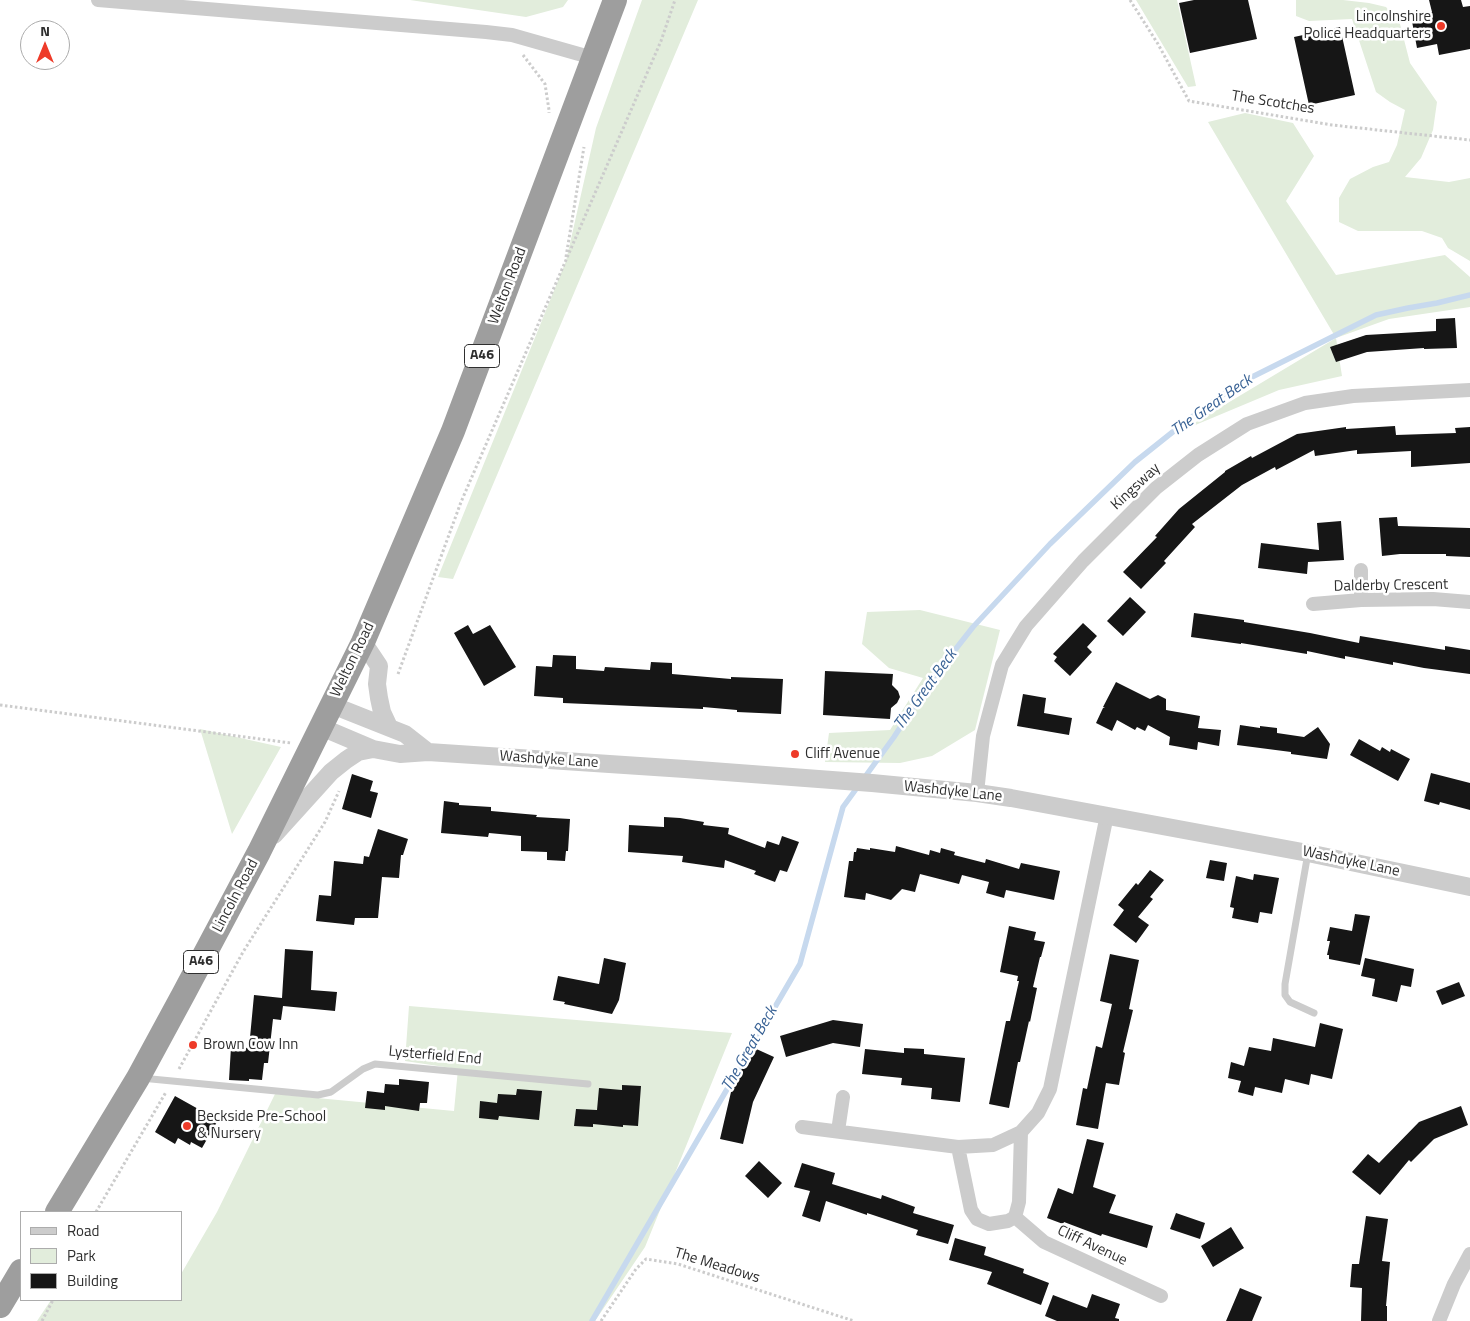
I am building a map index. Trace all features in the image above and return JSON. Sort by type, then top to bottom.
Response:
[{"type":"highway","name":"Welton Road","points":[[332,705],[363,642],[453,431],[615,0]]},
{"type":"highway","name":"Lincoln Road","points":[[58,1211],[138,1078],[259,852],[332,705]]},
{"type":"highway","points":[[0,1306],[20,1273]]},
{"type":"street","points":[[98,0],[495,33],[512,35],[593,58]]},
{"type":"street","name":"Kingsway","points":[[977,793],[983,736],[1002,665],[1026,626],[1083,561],[1156,488],[1198,455],[1247,424],[1305,403],[1353,396],[1470,390]]},
{"type":"street","points":[[1361,600],[1362,570]]},
{"type":"street","name":"Dalderby Crescent","points":[[1313,604],[1361,600],[1433,599],[1470,602]]},
{"type":"street","points":[[363,642],[379,666],[377,684],[379,698],[382,712],[389,727]]},
{"type":"street","points":[[332,705],[405,734],[428,752]]},
{"type":"street","name":"Washdyke Lane","points":[[317,736],[400,754],[428,752],[820,779],[977,793],[1107,815],[1308,853],[1470,888]]},
{"type":"street","points":[[259,852],[332,772],[358,752],[373,749]]},
{"type":"street","points":[[802,1127],[958,1147],[993,1145],[1021,1132],[1038,1113],[1050,1089],[1107,815]]},
{"type":"street","points":[[838,1131],[843,1097]]},
{"type":"street","points":[[958,1147],[971,1210],[977,1219],[988,1224],[1008,1221],[1015,1217],[1019,1202],[1021,1132]]},
{"type":"street","name":"Cliff Avenue","points":[[1015,1217],[1044,1242],[1161,1296]]},
{"type":"street","points":[[1439,1321],[1454,1284],[1470,1254]]},
{"type":"lane","points":[[1308,853],[1284,995],[1290,1002],[1314,1013]]},
{"type":"lane","name":"Lysterfield End","points":[[138,1078],[318,1095],[331,1092],[363,1069],[375,1064],[588,1084]]},
{"type":"path","points":[[402,663],[461,502],[661,41],[675,0]]},
{"type":"path","name":"The Scotches","points":[[1130,0],[1158,44],[1188,101],[1332,125],[1470,140]]},
{"type":"path","points":[[0,705],[230,735],[317,736]]},
{"type":"path","points":[[97,1211],[172,1081],[243,952],[325,822]]},
{"type":"path","name":"The Meadows","points":[[601,1321],[636,1269],[646,1259],[678,1264],[854,1321]]},
{"type":"path","points":[[42,1321],[52,1301]]},
{"type":"green space","points":[[410,0],[568,0],[563,7],[526,17]]},
{"type":"green space","points":[[642,0],[698,0],[453,579],[438,577],[566,261],[596,128]]},
{"type":"green space","points":[[1136,0],[1177,0],[1196,86],[1188,87]]},
{"type":"green space","points":[[1296,0],[1343,0],[1369,3],[1386,7],[1400,24],[1410,63],[1437,102],[1433,130],[1421,158],[1405,177],[1449,182],[1470,178],[1470,261],[1448,248],[1442,238],[1422,231],[1358,231],[1339,222],[1339,198],[1350,179],[1373,167],[1389,162],[1397,145],[1405,110],[1376,92],[1352,19],[1309,21],[1296,16]]},
{"type":"green space","points":[[1245,113],[1293,123],[1314,156],[1286,201],[1336,275],[1445,255],[1470,277],[1470,307],[1389,319],[1336,338],[1208,122]]},
{"type":"green space","points":[[1336,338],[1342,376],[1279,390],[1181,431]]},
{"type":"green space","points":[[920,610],[1000,630],[975,730],[932,756],[900,763],[825,762],[829,733],[890,730],[923,678],[889,668],[862,644],[867,612]]},
{"type":"green space","points":[[200,729],[281,747],[232,834]]},
{"type":"green space","points":[[409,1006],[732,1033],[645,1247],[595,1321],[37,1321],[50,1301],[182,1301],[182,1272],[217,1212],[275,1094],[454,1111],[458,1069],[405,1061]]},
{"type":"building","points":[[1194,0],[1248,0],[1257,39],[1190,53],[1179,3]]},
{"type":"building","name":"Lincolnshire Police Headquarters","points":[[1429,0],[1461,0],[1463,7],[1470,6],[1470,49],[1439,55],[1437,44],[1417,48],[1411,16],[1432,12]]},
{"type":"building","points":[[1340,27],[1355,95],[1309,105],[1294,37]]},
{"type":"building","points":[[1455,318],[1457,348],[1367,352],[1336,362],[1330,347],[1366,335],[1436,331],[1436,319]]},
{"type":"building","points":[[1395,426],[1396,435],[1456,433],[1455,428],[1470,427],[1470,463],[1411,467],[1411,451],[1357,454],[1357,450],[1315,456],[1314,450],[1276,470],[1275,467],[1242,485],[1192,524],[1195,527],[1164,561],[1166,563],[1141,589],[1123,572],[1157,537],[1155,536],[1179,509],[1225,471],[1251,456],[1252,458],[1297,434],[1346,427],[1346,429]]},
{"type":"building","points":[[1397,517],[1398,526],[1470,528],[1470,557],[1446,556],[1446,554],[1382,556],[1379,518]]},
{"type":"building","points":[[1341,521],[1344,560],[1308,562],[1307,574],[1258,568],[1261,543],[1319,550],[1317,523]]},
{"type":"building","points":[[1130,597],[1146,612],[1123,636],[1107,621]]},
{"type":"building","points":[[1194,613],[1244,620],[1244,622],[1359,643],[1360,636],[1445,650],[1445,646],[1470,650],[1470,674],[1393,662],[1393,665],[1345,656],[1345,659],[1307,651],[1307,654],[1191,637]]},
{"type":"building","points":[[1083,623],[1097,636],[1087,647],[1092,652],[1070,676],[1054,661],[1057,657],[1053,654]]},
{"type":"building","points":[[468,625],[473,634],[490,625],[516,667],[484,686],[454,633]]},
{"type":"building","points":[[553,655],[576,656],[576,669],[604,671],[605,667],[650,670],[651,662],[672,663],[672,674],[731,679],[731,677],[783,679],[781,714],[737,712],[737,710],[703,707],[703,709],[563,703],[563,698],[534,696],[536,666],[552,667]]},
{"type":"building","points":[[825,671],[893,674],[892,685],[898,691],[900,697],[891,708],[890,719],[823,715]]},
{"type":"building","points":[[1116,682],[1150,699],[1158,695],[1166,699],[1166,710],[1200,716],[1198,728],[1221,730],[1219,746],[1198,742],[1197,750],[1169,745],[1170,737],[1148,725],[1145,731],[1137,727],[1135,730],[1117,720],[1112,731],[1096,723],[1103,708],[1105,708],[1103,707]]},
{"type":"building","points":[[1023,694],[1046,698],[1044,713],[1072,718],[1069,735],[1017,726]]},
{"type":"building","points":[[1240,725],[1277,728],[1277,733],[1304,737],[1318,727],[1330,744],[1327,759],[1237,745]]},
{"type":"building","points":[[1359,739],[1380,751],[1382,747],[1390,752],[1391,749],[1410,759],[1398,781],[1350,755]]},
{"type":"building","points":[[1431,773],[1470,783],[1470,810],[1440,802],[1439,805],[1424,801]]},
{"type":"building","points":[[352,774],[373,781],[370,791],[378,793],[371,818],[342,809]]},
{"type":"building","points":[[444,801],[459,803],[459,805],[491,807],[491,811],[570,819],[568,851],[566,851],[565,861],[547,860],[547,852],[521,851],[521,836],[489,833],[488,837],[441,833]]},
{"type":"building","points":[[664,817],[704,822],[703,825],[729,828],[728,834],[765,848],[767,841],[779,845],[782,836],[799,842],[787,872],[780,870],[775,882],[754,874],[756,871],[725,860],[724,868],[682,862],[683,856],[628,852],[629,825],[664,827]]},
{"type":"building","points":[[378,829],[408,839],[403,855],[401,855],[399,878],[382,877],[378,918],[355,918],[354,925],[316,921],[319,895],[331,896],[334,861],[363,864],[364,856],[369,857]]},
{"type":"building","points":[[896,846],[929,855],[930,850],[940,853],[941,848],[955,852],[954,855],[985,863],[986,859],[1019,869],[1021,863],[1060,871],[1054,900],[1006,890],[1004,898],[986,893],[989,882],[962,875],[959,884],[920,874],[915,892],[902,889],[891,900],[866,893],[865,900],[844,897],[849,861],[853,861],[854,852],[856,852],[857,848],[895,852]]},
{"type":"building","points":[[1210,860],[1227,863],[1224,881],[1206,878]]},
{"type":"building","points":[[1150,870],[1164,880],[1150,897],[1153,899],[1138,917],[1149,925],[1136,943],[1113,925],[1124,910],[1118,905],[1136,883],[1138,885]]},
{"type":"building","points":[[1254,874],[1279,878],[1272,914],[1260,912],[1258,923],[1232,918],[1234,908],[1230,907],[1236,876],[1253,880]]},
{"type":"building","points":[[1355,914],[1370,916],[1360,965],[1329,959],[1329,955],[1327,955],[1330,941],[1327,941],[1330,927],[1352,931]]},
{"type":"building","points":[[1009,926],[1036,932],[1034,940],[1045,942],[1033,987],[1037,988],[1030,1022],[1020,1062],[1018,1062],[1009,1108],[989,1104],[1006,1021],[1010,1021],[1019,981],[1017,981],[1018,976],[1000,972]]},
{"type":"building","points":[[285,949],[313,951],[311,990],[337,992],[335,1011],[283,1006],[281,1020],[273,1019],[268,1063],[264,1063],[262,1080],[229,1080],[231,1047],[249,1048],[254,995],[282,998]]},
{"type":"building","points":[[1110,954],[1139,960],[1129,1009],[1133,1010],[1123,1052],[1125,1053],[1119,1085],[1106,1083],[1098,1129],[1076,1125],[1083,1088],[1087,1089],[1096,1046],[1102,1048],[1112,1004],[1100,1001]]},
{"type":"building","points":[[604,958],[626,963],[619,1000],[612,1014],[553,1000],[558,976],[599,984]]},
{"type":"building","points":[[1365,958],[1414,969],[1411,987],[1401,985],[1397,1002],[1372,996],[1375,979],[1361,976]]},
{"type":"building","points":[[1459,982],[1465,996],[1442,1005],[1436,991]]},
{"type":"building","points":[[833,1020],[863,1024],[860,1047],[833,1043],[786,1057],[780,1036]]},
{"type":"building","points":[[1320,1023],[1343,1029],[1332,1079],[1311,1074],[1309,1085],[1285,1079],[1282,1093],[1255,1087],[1253,1096],[1238,1092],[1241,1081],[1228,1078],[1231,1062],[1244,1066],[1249,1047],[1271,1051],[1273,1038],[1315,1047]]},
{"type":"building","points":[[752,1047],[774,1057],[753,1102],[743,1144],[720,1139],[731,1092]]},
{"type":"building","points":[[904,1048],[924,1049],[924,1054],[965,1058],[960,1102],[931,1099],[932,1088],[901,1085],[902,1078],[862,1074],[865,1049],[904,1053]]},
{"type":"building","points":[[399,1079],[429,1082],[427,1103],[420,1103],[419,1111],[385,1106],[385,1110],[365,1108],[367,1091],[384,1093],[385,1084],[399,1085]]},
{"type":"building","points":[[622,1085],[641,1086],[638,1126],[623,1125],[623,1127],[593,1124],[593,1127],[574,1126],[576,1109],[597,1110],[599,1088],[622,1090]]},
{"type":"building","points":[[517,1089],[542,1091],[539,1120],[499,1116],[498,1120],[479,1118],[480,1101],[497,1103],[498,1094],[516,1095]]},
{"type":"building","name":"Beckside Pre-School & Nursery","points":[[175,1096],[218,1120],[202,1148],[191,1142],[190,1145],[178,1138],[175,1144],[155,1132]]},
{"type":"building","points":[[1461,1106],[1468,1125],[1434,1139],[1411,1162],[1409,1160],[1380,1195],[1352,1172],[1368,1154],[1379,1163],[1419,1122]]},
{"type":"building","points":[[1087,1139],[1104,1143],[1093,1187],[1116,1195],[1109,1213],[1153,1226],[1147,1248],[1102,1234],[1101,1236],[1064,1222],[1063,1224],[1047,1218],[1058,1188],[1073,1194]]},
{"type":"building","points":[[759,1161],[782,1183],[768,1198],[745,1176]]},
{"type":"building","points":[[802,1163],[835,1173],[832,1184],[881,1199],[882,1195],[915,1207],[913,1213],[954,1225],[948,1244],[916,1235],[918,1230],[826,1201],[820,1222],[802,1216],[810,1191],[794,1187]]},
{"type":"building","points":[[1176,1213],[1205,1223],[1200,1239],[1170,1229]]},
{"type":"building","points":[[1366,1216],[1388,1219],[1382,1261],[1390,1262],[1386,1306],[1387,1321],[1361,1321],[1362,1288],[1350,1287],[1352,1264],[1359,1264]]},
{"type":"building","points":[[1231,1227],[1244,1248],[1213,1267],[1201,1246]]},
{"type":"building","points":[[955,1238],[986,1247],[984,1255],[1024,1269],[1023,1273],[1049,1283],[1041,1305],[987,1284],[992,1272],[949,1260]]},
{"type":"building","points":[[1240,1288],[1262,1297],[1252,1321],[1226,1321]]},
{"type":"building","points":[[1092,1294],[1120,1304],[1115,1318],[1119,1319],[1119,1321],[1057,1321],[1045,1316],[1053,1295],[1087,1308]]},
{"type":"waterway","name":"The Great Beck","points":[[592,1321],[800,964],[843,807],[894,737],[929,683],[973,627],[1050,544],[1135,462],[1189,419],[1238,384],[1376,315],[1470,295]]},
{"type":"place","name":"Lincolnshire Police Headquarters","points":[[1441,26]]},
{"type":"place","name":"Cliff Avenue","points":[[795,754]]},
{"type":"place","name":"Brown Cow Inn","points":[[193,1045]]},
{"type":"place","name":"Beckside Pre-School & Nursery","points":[[187,1126]]}]
